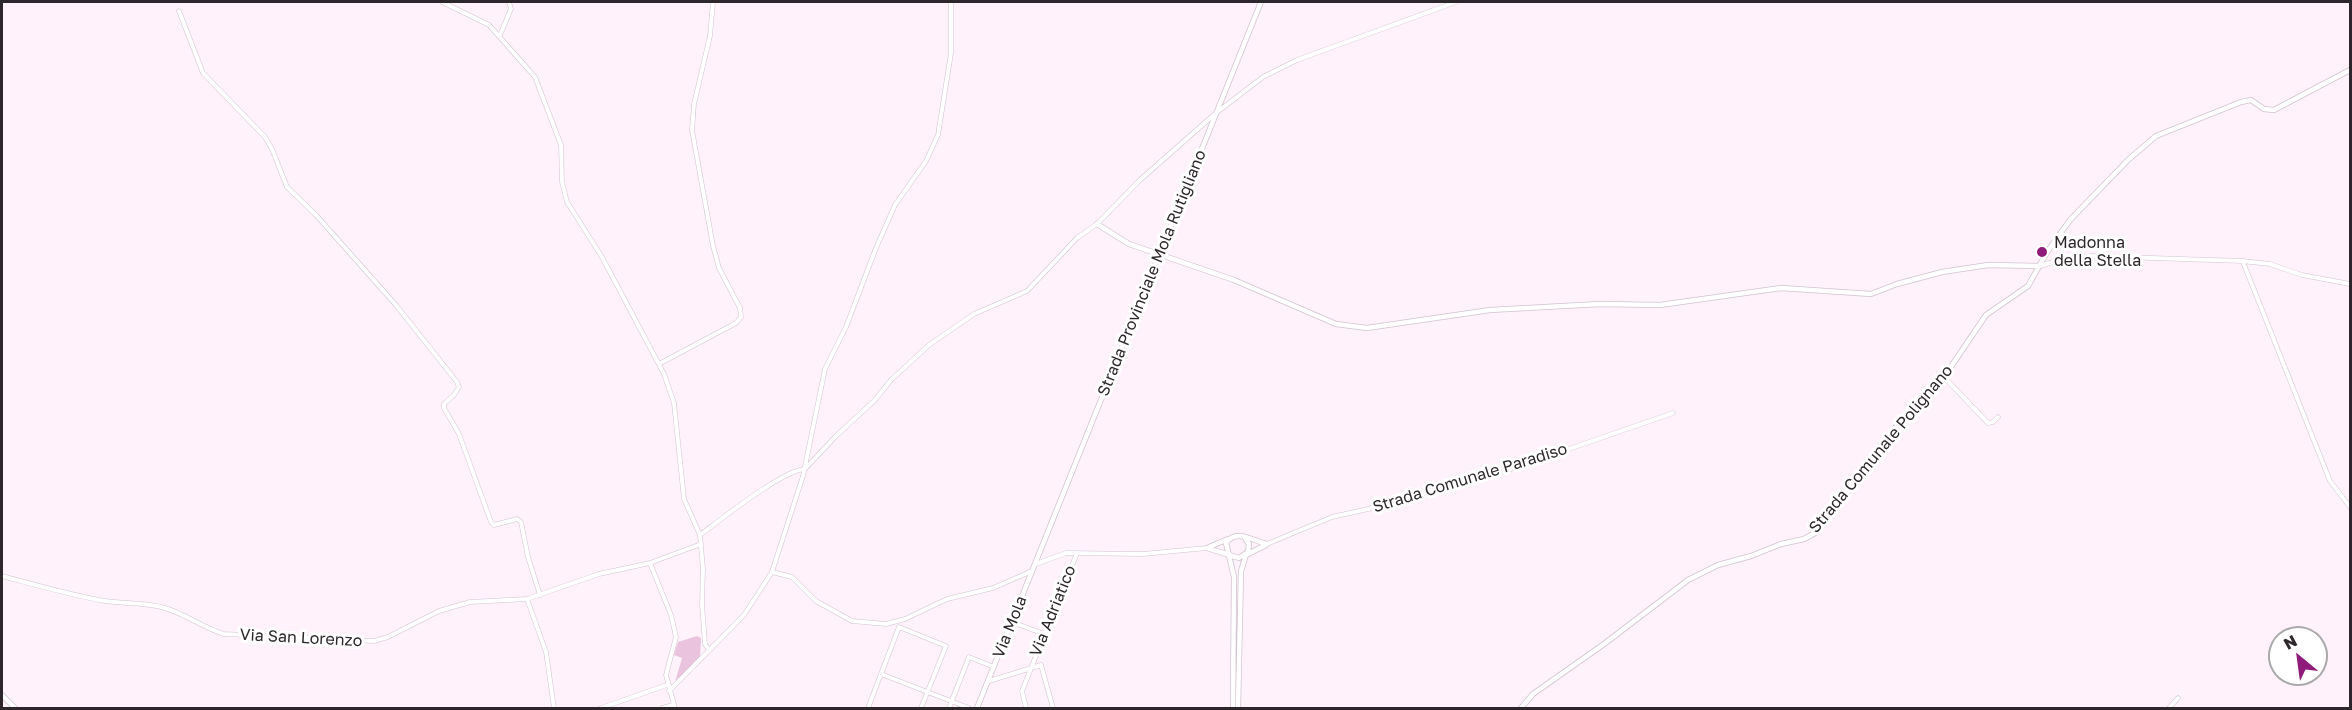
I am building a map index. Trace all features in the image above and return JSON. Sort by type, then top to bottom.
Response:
[{"type":"street","points":[[442,2],[480,20],[500,35],[537,81],[561,145],[562,182],[567,202],[602,257],[659,364],[674,403],[684,499],[700,535],[705,644],[709,650]]},
{"type":"street","points":[[500,35],[511,9],[510,2]]},
{"type":"street","points":[[659,364],[736,323],[741,317],[740,308],[715,254],[692,130],[694,104],[710,36],[713,2]]},
{"type":"street","points":[[669,692],[749,610],[772,572],[805,469],[825,369],[846,327],[876,248],[896,205],[926,161],[938,135],[951,53],[951,2]]},
{"type":"street","name":"Strada Provinciale Mola Rutigliano","points":[[1043,544],[1261,2]]},
{"type":"street","points":[[700,535],[771,483],[798,469],[805,469],[835,436],[874,401],[891,381],[929,345],[974,314],[1027,291],[1077,238],[1097,224],[1140,180],[1216,113],[1276,70],[1377,29],[1456,2]]},
{"type":"street","points":[[179,11],[203,74],[265,137],[287,187],[316,215],[396,304],[457,382],[459,387],[444,404],[444,408],[459,434],[491,522],[494,525],[517,519],[521,522],[528,557],[540,595]]},
{"type":"street","name":"Strada Comunale Polignano","points":[[1521,708],[1533,694],[1688,580],[1718,565],[1751,556],[1781,544],[1804,539],[1815,533],[1847,493],[1868,460],[1944,377],[1986,315],[2028,286],[2047,252],[2070,220],[2128,160],[2156,136],[2241,102],[2251,100],[2264,109],[2274,110],[2350,70]]},
{"type":"street","points":[[1097,224],[1122,241],[1234,280],[1336,324],[1367,328],[1490,310],[1600,303],[1660,305],[1781,288],[1871,294],[1897,284],[1942,272],[1988,266],[2040,266],[2056,261],[2092,256],[2270,264],[2302,275],[2350,284]]},
{"type":"street","points":[[2242,261],[2330,481],[2350,507]]},
{"type":"street","points":[[1944,377],[1985,421],[1990,424],[1998,417]]},
{"type":"street","name":"Strada Comunale Paradiso","points":[[1246,555],[1332,517],[1362,511],[1500,472],[1673,412]]},
{"type":"street","points":[[1036,564],[1066,553],[1151,553],[1207,548],[1239,535],[1267,544]]},
{"type":"street","points":[[1238,708],[1241,572],[1249,548],[1245,538]]},
{"type":"street","points":[[1228,539],[1226,547],[1234,577],[1233,708]]},
{"type":"street","name":"Via San Lorenzo","points":[[2,576],[55,592],[106,601],[157,606],[178,612],[206,628],[224,634],[375,641],[388,637],[439,611],[470,602],[527,599],[599,574],[650,563],[701,544]]},
{"type":"street","name":"Via Mola","points":[[977,708],[1043,544]]},
{"type":"street","points":[[1207,548],[1239,558],[1246,555]]},
{"type":"street","name":"Via Adriatico","points":[[1026,708],[1022,691],[1077,553]]},
{"type":"street","points":[[650,563],[671,615],[676,636],[666,675],[674,707],[662,708]]},
{"type":"street","points":[[772,572],[792,578],[816,601],[852,621],[864,624],[886,624],[905,619],[948,599],[993,588],[1033,571]]},
{"type":"street","points":[[527,599],[546,652],[554,708]]},
{"type":"street","points":[[1012,621],[1044,634]]},
{"type":"street","points":[[868,708],[899,627],[946,646],[921,708]]},
{"type":"street","points":[[949,708],[969,657],[994,667]]},
{"type":"street","points":[[989,681],[1041,664],[1053,708]]},
{"type":"street","points":[[881,674],[969,708]]},
{"type":"street","points":[[601,708],[667,686]]},
{"type":"street","points":[[2,695],[15,708]]},
{"type":"street","points":[[2169,708],[2178,698]]},
{"type":"shaded area","points":[[697,636],[701,638],[700,657],[675,682],[682,658],[674,655],[678,642]]},
{"type":"place","name":"Madonna della Stella","points":[[2042,252]]}]
